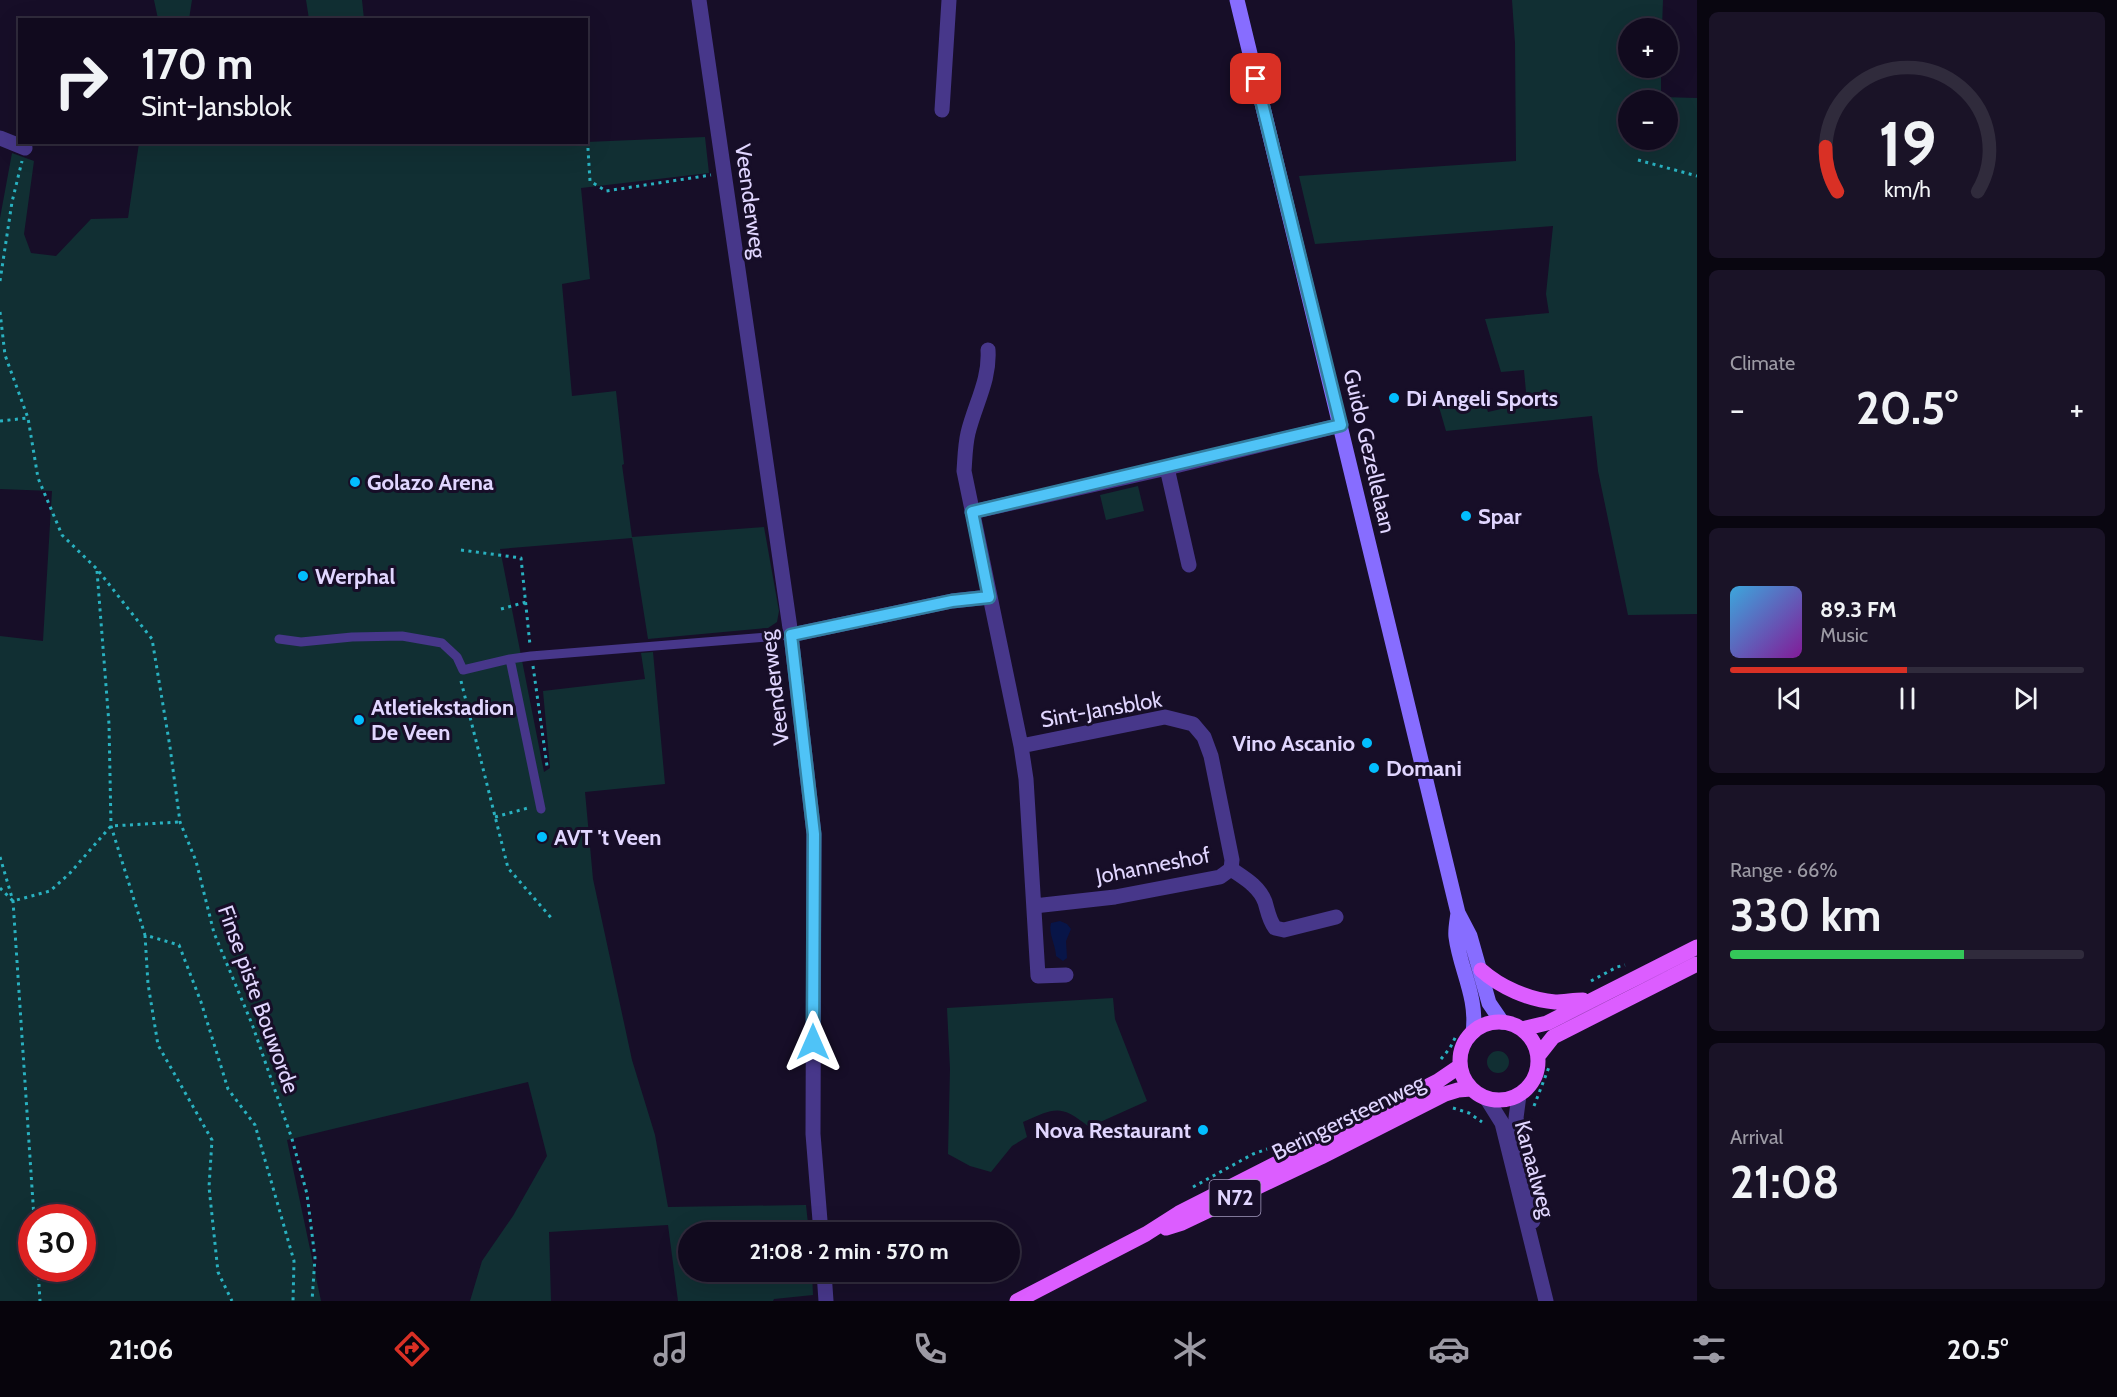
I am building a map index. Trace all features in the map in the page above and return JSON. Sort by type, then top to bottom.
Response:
[{"type":"main road","name":"Guido Gezellelaan","points":[[1237,0],[1458,913],[1470,936],[1489,1003],[1502,1022]]},
{"type":"main road","name":"Guido Gezellelaan","points":[[1458,913],[1456,936],[1473,1006],[1475,1020],[1473,1032]]},
{"type":"main road","points":[[1522,1029],[1546,1023],[1697,947]]},
{"type":"main road","points":[[1538,1056],[1554,1037],[1697,964]]},
{"type":"main road","points":[[1481,970],[1500,984],[1544,1000],[1563,1002],[1592,1000]]},
{"type":"main road","points":[[1502,1022],[1522,1029],[1532,1041],[1538,1056],[1538,1067],[1528,1088],[1519,1095],[1503,1100],[1486,1099],[1471,1089],[1464,1079],[1460,1066],[1460,1053],[1465,1041],[1473,1032],[1486,1024],[1502,1022]]},
{"type":"main road","name":"Beringersteenweg","points":[[1017,1301],[1146,1234],[1179,1213],[1438,1081],[1460,1066]]},
{"type":"main road","name":"Beringersteenweg","points":[[1146,1234],[1192,1218],[1445,1094],[1471,1089]]},
{"type":"street","name":"Veenderweg","points":[[699,0],[791,635],[814,834],[813,1134],[820,1222]]},
{"type":"street","points":[[942,110],[949,0]]},
{"type":"street","points":[[0,138],[25,147]]},
{"type":"street","name":"Sint-Jansblok","points":[[988,350],[988,371],[969,431],[964,471],[1021,746],[1026,779],[1034,906]]},
{"type":"street","points":[[972,512],[1167,468],[1341,425]]},
{"type":"street","points":[[1167,468],[1189,566]]},
{"type":"street","points":[[791,635],[952,601],[989,597]]},
{"type":"street","name":"Sint-Jansblok","points":[[1021,746],[1165,717],[1179,719],[1193,724],[1204,737],[1219,786]]},
{"type":"street","name":"Johanneshof","points":[[1034,906],[1115,897],[1220,877],[1231,869],[1232,860],[1219,786]]},
{"type":"street","points":[[1231,869],[1257,887],[1275,928],[1284,930],[1336,917]]},
{"type":"street","points":[[1034,906],[1038,976],[1066,975]]},
{"type":"street","name":"Kanaalweg","points":[[1519,1095],[1516,1118],[1529,1185],[1536,1254],[1546,1301]]},
{"type":"street","name":"Kanaalweg","points":[[1486,1099],[1502,1122],[1525,1222],[1536,1254]]},
{"type":"street","points":[[825,1282],[826,1301]]},
{"type":"lane","points":[[279,639],[301,642],[352,637],[402,636],[442,643],[456,657],[463,670],[510,658],[791,635]]},
{"type":"lane","points":[[510,658],[541,809]]},
{"type":"path","points":[[588,144],[590,181],[606,191],[724,174]]},
{"type":"path","points":[[0,281],[12,202],[25,147]]},
{"type":"path","points":[[1638,160],[1697,176]]},
{"type":"path","points":[[0,312],[5,355],[28,418],[38,478],[62,536],[97,569],[109,724],[111,826],[145,935],[148,984],[158,1045],[212,1140],[210,1187],[218,1272],[232,1301]]},
{"type":"path","points":[[0,421],[28,418]]},
{"type":"path","points":[[461,550],[521,558],[531,656],[547,766]]},
{"type":"path","name":"Finse piste Bouworde","points":[[97,569],[152,639],[180,822],[196,861],[214,933],[252,1024],[292,1139],[307,1194],[315,1258],[312,1301]]},
{"type":"path","points":[[501,609],[525,602]]},
{"type":"path","points":[[463,670],[458,671],[508,868],[553,920]]},
{"type":"path","points":[[495,817],[524,809]]},
{"type":"path","points":[[13,901],[50,891],[70,873],[111,826],[180,822]]},
{"type":"path","points":[[0,857],[13,901],[33,1204]]},
{"type":"path","points":[[0,888],[13,901]]},
{"type":"path","points":[[145,935],[179,945],[201,1002],[228,1089],[255,1125],[294,1261],[293,1301]]},
{"type":"path","points":[[1589,982],[1617,967],[1626,965]]},
{"type":"path","points":[[39,1282],[40,1301]]},
{"type":"green space","points":[[154,0],[192,0],[189,18],[158,18]]},
{"type":"green space","points":[[306,0],[362,0],[364,18],[309,18]]},
{"type":"green space","points":[[1512,0],[1663,0],[1662,18],[1618,18],[1618,78],[1661,78],[1661,90],[1618,90],[1618,150],[1678,150],[1678,97],[1697,98],[1697,614],[1628,615],[1598,471],[1592,416],[1446,431],[1437,400],[1481,391],[1488,412],[1527,403],[1524,370],[1501,372],[1485,319],[1549,313],[1546,294],[1553,226],[1315,244],[1299,176],[1516,161],[1515,43]]},
{"type":"green space","points":[[705,137],[709,173],[581,188],[590,279],[562,284],[572,396],[616,391],[624,464],[622,465],[632,537],[764,527],[779,611],[777,622],[768,628],[648,639],[632,538],[500,549],[544,772],[550,768],[543,691],[645,679],[641,653],[653,652],[665,784],[585,792],[593,879],[632,1060],[655,1135],[668,1207],[806,1205],[808,1222],[678,1222],[678,1282],[812,1282],[813,1295],[774,1299],[773,1301],[678,1301],[668,1225],[549,1232],[551,1301],[470,1301],[482,1261],[513,1216],[547,1156],[528,1082],[287,1140],[321,1301],[0,1301],[0,636],[43,641],[52,491],[0,489],[0,218],[12,153],[34,161],[24,234],[31,253],[56,256],[91,219],[128,218],[139,144],[588,144],[588,142]]},
{"type":"green space","points":[[1138,486],[1144,511],[1106,520],[1100,495]]},
{"type":"green space","points":[[1113,998],[1115,1019],[1147,1101],[1089,1127],[1071,1115],[1058,1111],[1051,1111],[1023,1122],[1027,1137],[1012,1146],[991,1172],[970,1166],[948,1154],[950,1069],[947,1008]]},
{"type":"green space","points":[[1498,1051],[1506,1054],[1509,1062],[1506,1070],[1498,1073],[1490,1070],[1487,1062],[1490,1054]]},
{"type":"shaded area","points":[[1060,921],[1071,929],[1066,941],[1067,958],[1063,961],[1056,956],[1051,931],[1051,923]]},
{"type":"place","name":"Di Angeli Sports","points":[[1394,398]]},
{"type":"place","name":"Golazo Arena","points":[[355,482]]},
{"type":"place","name":"Spar","points":[[1466,516]]},
{"type":"place","name":"Werphal","points":[[303,576]]},
{"type":"place","name":"Atletiekstadion De Veen","points":[[359,720]]},
{"type":"place","name":"Vino Ascanio","points":[[1367,743]]},
{"type":"place","name":"Domani","points":[[1374,768]]},
{"type":"place","name":"AVT 't Veen","points":[[542,837]]},
{"type":"place","name":"Nova Restaurant","points":[[1203,1130]]},
{"type":"route","points":[[813,1042],[814,834],[791,635],[952,601],[989,597],[972,512],[1167,468],[1341,425],[1256,79]]}]
